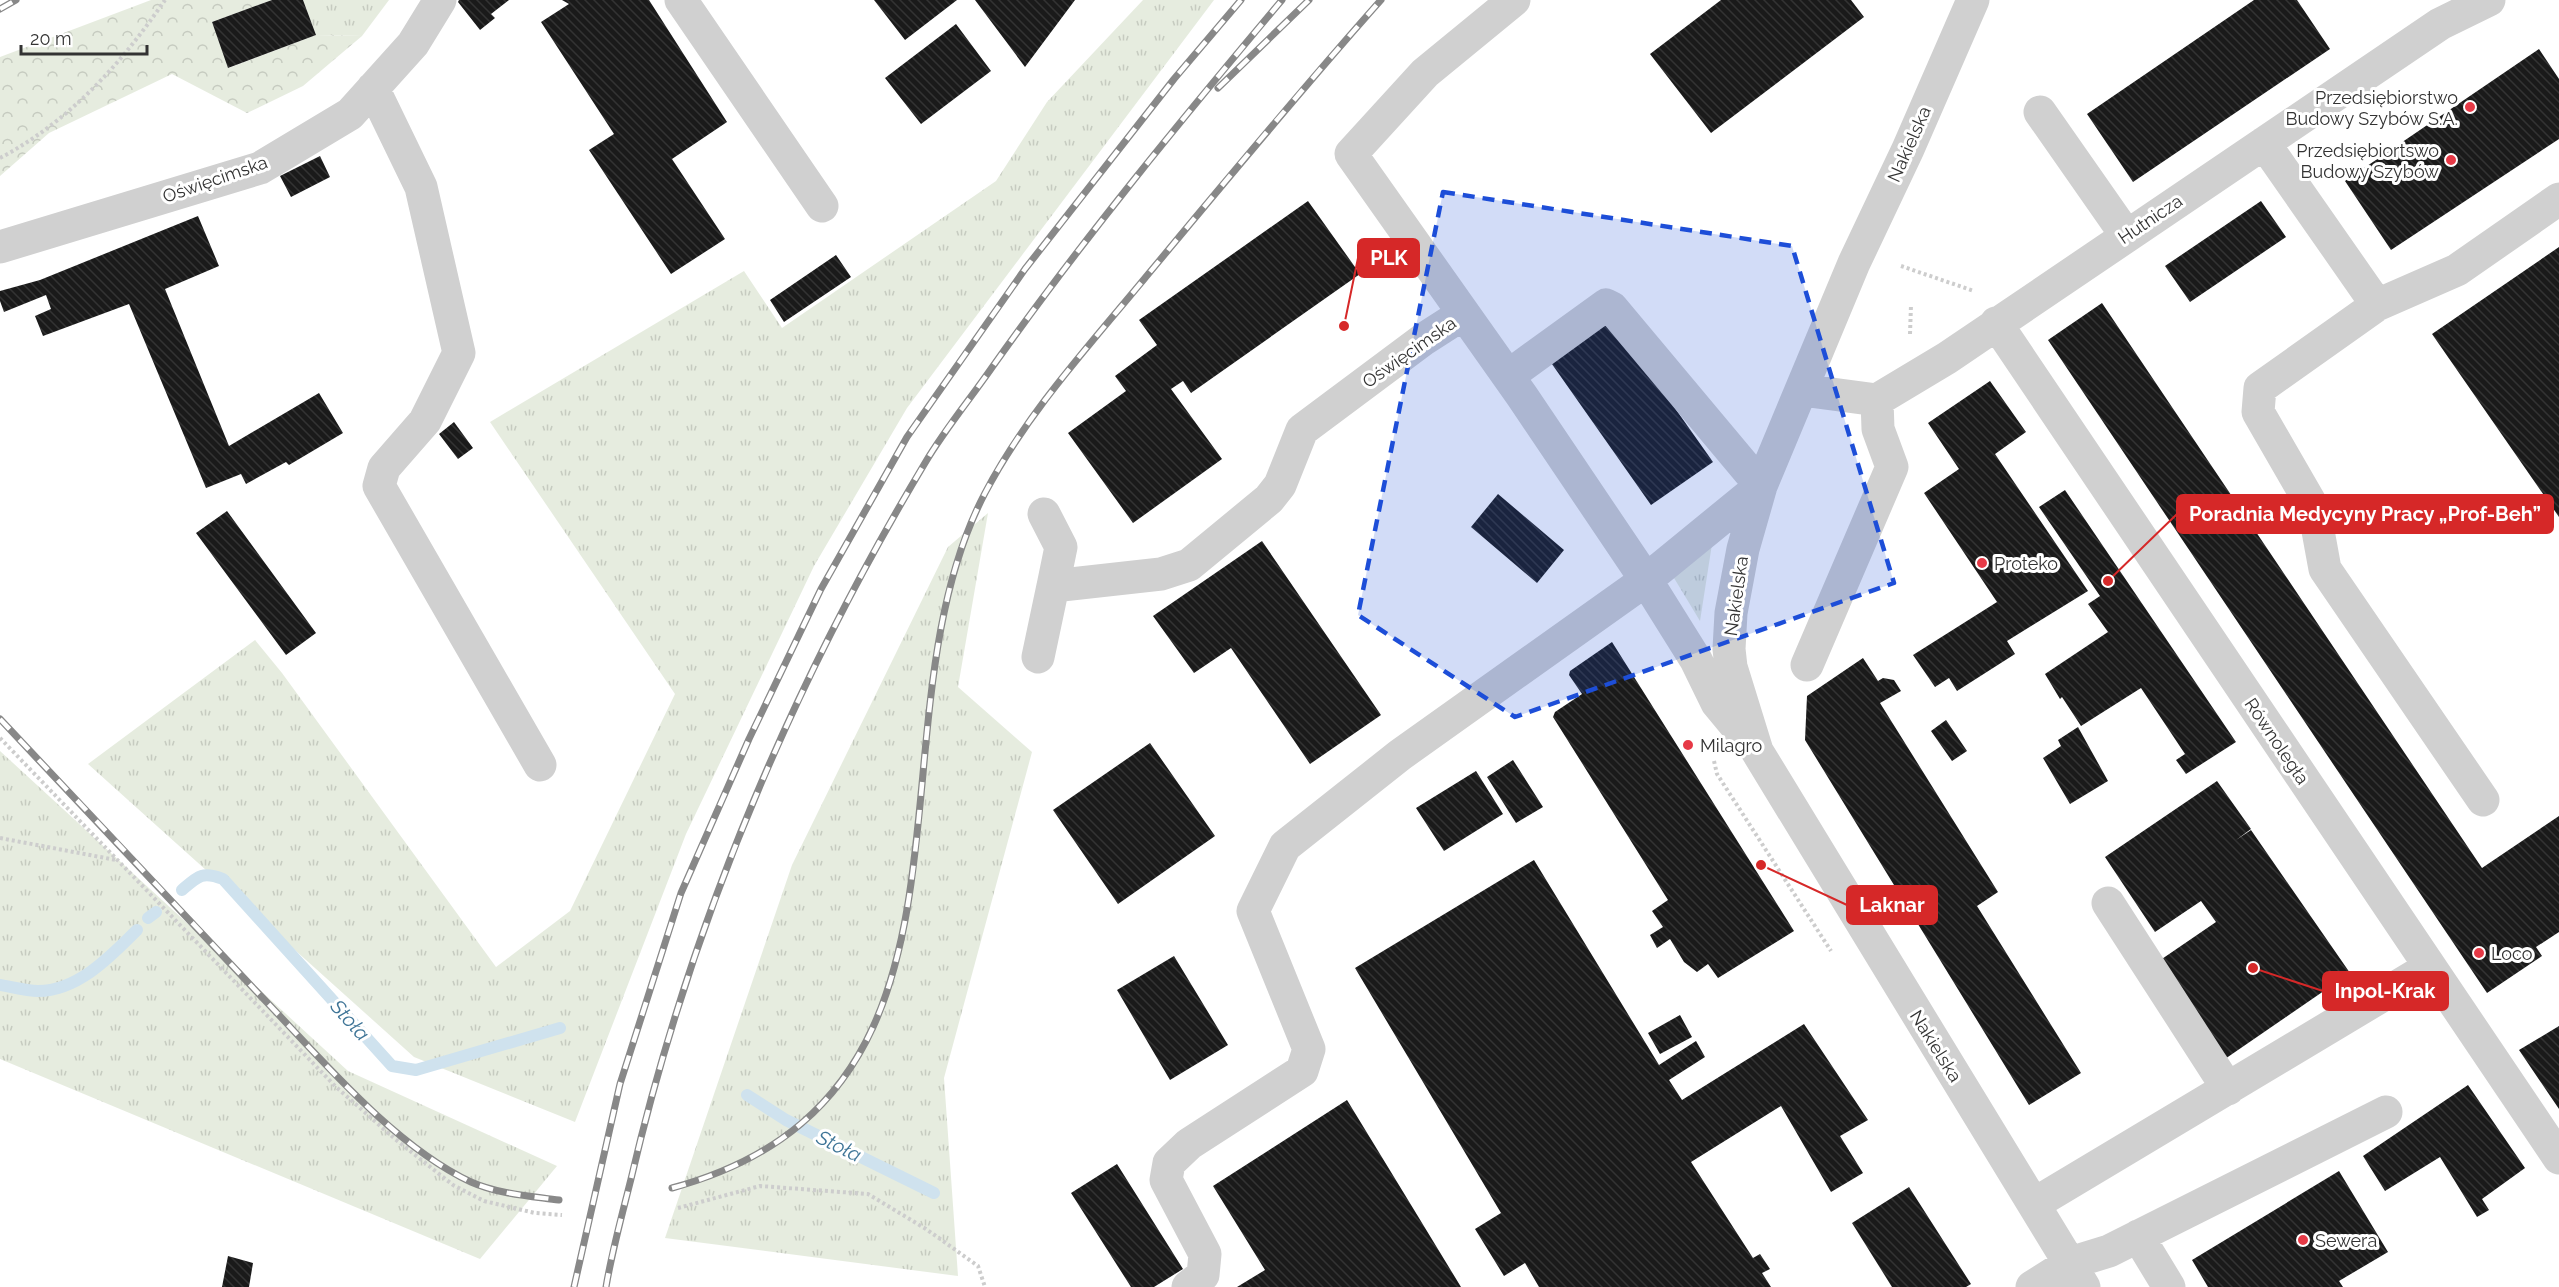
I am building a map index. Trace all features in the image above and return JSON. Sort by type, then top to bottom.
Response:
[{"type":"street","name":"Oświęcimska","points":[[0,247],[260,168],[350,114],[413,44],[440,0]]},
{"type":"street","points":[[681,0],[822,206]]},
{"type":"street","points":[[1463,314],[1351,154],[1425,73],[1514,0]]},
{"type":"street","name":"Nakielska","points":[[1972,0],[1908,149],[1854,263],[1803,390],[1761,486],[1743,549],[1731,613],[1729,649],[1731,667],[1757,751],[2077,1275]]},
{"type":"street","name":"Hutnicza","points":[[1877,400],[1990,309],[2126,236],[2440,24],[2489,0]]},
{"type":"street","points":[[373,88],[422,188],[459,353],[425,421],[384,468],[379,486],[540,765]]},
{"type":"street","points":[[2040,112],[2126,236]]},
{"type":"street","points":[[2264,143],[2377,305]]},
{"type":"street","points":[[2483,800],[2325,569],[2314,509],[2258,412],[2260,388],[2377,305],[2457,270],[2559,199]]},
{"type":"street","points":[[1188,1287],[1203,1275],[1205,1254],[1166,1180],[1169,1163],[1189,1144],[1302,1071],[1309,1049],[1253,911],[1285,846],[1400,755],[1646,580],[1761,486],[1612,308],[1606,305],[1508,376]]},
{"type":"street","name":"Równoległa","points":[[1990,309],[2559,1158]]},
{"type":"street","name":"Oświęcimska","points":[[1053,586],[1161,574],[1189,564],[1269,499],[1280,485],[1302,430],[1424,339],[1463,314],[1508,376],[1646,580],[1696,660],[1717,703],[1757,751]]},
{"type":"street","points":[[1803,390],[1877,400],[1878,429],[1892,467],[1807,665]]},
{"type":"street","points":[[1038,657],[1061,547],[1044,514]]},
{"type":"street","points":[[2108,903],[2228,1089]]},
{"type":"street","points":[[2034,1204],[2430,967]]},
{"type":"street","points":[[2032,1287],[2077,1275],[2109,1251],[2386,1112]]},
{"type":"street","points":[[2138,1236],[2169,1287]]},
{"type":"path","points":[[0,158],[40,133],[105,78],[133,45],[165,0]]},
{"type":"path","points":[[1901,266],[1990,309]]},
{"type":"path","points":[[0,738],[335,1086],[395,1139],[453,1185],[484,1201],[535,1213],[562,1215]]},
{"type":"path","points":[[0,838],[117,861]]},
{"type":"path","points":[[678,1208],[760,1186],[868,1194],[926,1228],[978,1266],[985,1287]]},
{"type":"highlighted area","points":[[1443,192],[1792,246],[1894,583],[1515,717],[1358,615]]},
{"type":"green space","points":[[151,0],[272,0],[212,22],[229,68],[316,35],[362,36],[303,86],[247,113],[172,74],[49,133],[0,176],[0,57]]},
{"type":"green space","points":[[303,0],[389,0],[362,36],[316,35]]},
{"type":"green space","points":[[1143,0],[1214,0],[907,408],[814,566],[686,834],[575,1122],[414,1057],[88,764],[255,640],[282,673],[496,967],[570,911],[675,694],[490,422],[744,271],[782,328],[996,181],[1047,102]]},
{"type":"green space","points":[[988,513],[958,687],[1032,752],[944,1078],[958,1276],[665,1238],[792,865],[948,547]]},
{"type":"green space","points":[[1712,544],[1700,621],[1671,573]]},
{"type":"green space","points":[[0,751],[348,1071],[557,1166],[480,1259],[0,1059]]},
{"type":"building","points":[[272,0],[303,0],[316,35],[228,68],[212,22]]},
{"type":"building","points":[[459,0],[509,0],[491,14],[495,18],[480,30],[458,2]]},
{"type":"building","points":[[562,0],[649,0],[727,122],[672,159],[725,239],[671,274],[589,150],[614,134],[541,22],[569,4]]},
{"type":"building","points":[[874,0],[957,0],[905,40]]},
{"type":"building","points":[[975,0],[1075,0],[1025,67]]},
{"type":"building","points":[[1721,0],[1851,0],[1864,17],[1711,133],[1650,54]]},
{"type":"building","points":[[2254,0],[2297,0],[2330,49],[2133,182],[2087,114]]},
{"type":"building","points":[[956,24],[991,71],[921,124],[885,78]]},
{"type":"building","name":"Przedsiębiortswo Budowy Szybów","points":[[2539,49],[2559,79],[2559,139],[2391,250],[2345,181]]},
{"type":"building","points":[[320,156],[330,177],[291,197],[280,176]]},
{"type":"building","points":[[1308,201],[1360,274],[1191,393],[1183,381],[1171,389],[1222,459],[1133,523],[1068,433],[1126,391],[1115,376],[1157,345],[1139,320]]},
{"type":"building","points":[[2261,201],[2286,237],[2190,302],[2165,266]]},
{"type":"building","points":[[198,216],[219,266],[165,289],[229,446],[319,393],[343,433],[289,465],[286,462],[246,484],[241,474],[206,488],[129,304],[43,336],[35,316],[51,309],[46,295],[4,312],[0,301],[0,291],[40,280]]},
{"type":"building","points":[[2559,247],[2559,517],[2432,334]]},
{"type":"building","points":[[836,255],[851,277],[784,322],[770,300]]},
{"type":"building","points":[[2102,303],[2482,868],[2559,816],[2559,932],[2536,947],[2542,956],[2487,993],[2048,340]]},
{"type":"building","points":[[1607,312],[1713,462],[1651,505],[1547,357]]},
{"type":"building","points":[[1990,381],[2026,432],[1995,454],[2088,591],[2007,641],[2015,654],[1957,691],[1949,678],[1935,687],[1913,655],[1997,602],[1924,493],[1959,469],[1928,423]]},
{"type":"building","points":[[454,422],[473,448],[458,459],[439,434]]},
{"type":"building","points":[[2065,490],[2236,742],[2186,774],[2176,760],[2185,754],[2141,688],[2081,726],[2062,697],[2060,699],[2045,674],[2108,632],[2088,604],[2100,596],[2039,507]]},
{"type":"building","points":[[1498,494],[1564,550],[1537,583],[1471,527]]},
{"type":"building","points":[[227,511],[316,633],[286,655],[196,533]]},
{"type":"building","points":[[1262,541],[1381,715],[1310,764],[1231,648],[1194,673],[1153,616]]},
{"type":"building","points":[[1612,642],[1794,931],[1718,978],[1708,964],[1697,972],[1684,962],[1670,939],[1657,948],[1650,935],[1663,927],[1652,911],[1668,900],[1553,717],[1555,712],[1582,694],[1569,675],[1570,671]]},
{"type":"building","points":[[1863,658],[1878,681],[1883,678],[1894,680],[1901,691],[1880,703],[1998,892],[1977,906],[2081,1073],[2029,1105],[1805,740],[1807,696]]},
{"type":"building","points":[[1946,720],[1967,751],[1952,761],[1931,731]]},
{"type":"building","points":[[2078,727],[2108,781],[2070,804],[2043,758],[2061,746],[2058,740]]},
{"type":"building","points":[[1150,743],[1215,836],[1118,904],[1053,810]]},
{"type":"building","points":[[1513,760],[1543,807],[1516,823],[1487,777]]},
{"type":"building","points":[[1476,771],[1503,814],[1444,851],[1416,808]]},
{"type":"building","points":[[2217,781],[2251,829],[2236,840],[2251,830],[2350,973],[2222,1061],[2156,963],[2216,922],[2201,901],[2155,932],[2105,857]]},
{"type":"building","points":[[1534,860],[1659,1065],[1696,1041],[1705,1057],[1669,1080],[1682,1100],[1804,1024],[1868,1120],[1840,1136],[1863,1173],[1831,1192],[1781,1106],[1691,1162],[1753,1258],[1760,1254],[1770,1269],[1762,1273],[1771,1287],[1539,1287],[1525,1263],[1504,1276],[1475,1229],[1501,1213],[1355,968]]},
{"type":"building","points":[[1174,956],[1228,1045],[1170,1080],[1117,990]]},
{"type":"building","points":[[1680,1015],[1692,1037],[1660,1054],[1648,1033]]},
{"type":"building","points":[[2559,1026],[2559,1109],[2519,1050]]},
{"type":"building","points":[[2468,1085],[2525,1168],[2482,1199],[2489,1210],[2477,1217],[2440,1157],[2385,1191],[2363,1156]]},
{"type":"building","points":[[1347,1100],[1461,1287],[1237,1287],[1265,1270],[1213,1186]]},
{"type":"building","points":[[1117,1164],[1183,1269],[1154,1287],[1131,1287],[1071,1193]]},
{"type":"building","name":"Sewera","points":[[2339,1171],[2388,1252],[2339,1281],[2343,1287],[2208,1287],[2192,1260]]},
{"type":"building","points":[[1909,1187],[1971,1284],[1966,1287],[1892,1287],[1852,1223]]},
{"type":"building","points":[[228,1256],[253,1263],[249,1287],[222,1287]]},
{"type":"waterway","name":"Stoła","points":[[182,890],[201,876],[210,875],[223,879],[392,1066],[416,1070],[560,1028]]},
{"type":"waterway","name":"Stoła","points":[[148,918],[156,912]]},
{"type":"waterway","name":"Stoła","points":[[0,985],[38,991],[67,985],[80,979],[105,961],[137,930]]},
{"type":"waterway","name":"Stoła","points":[[747,1095],[786,1120],[934,1193]]},
{"type":"railway","points":[[0,9],[16,0]]},
{"type":"railway","points":[[574,1287],[620,1084],[681,893],[749,739],[821,589],[907,437],[1025,269],[1174,79],[1241,0]]},
{"type":"railway","points":[[606,1287],[617,1233],[655,1085],[683,992],[750,809],[831,633],[925,463],[950,426],[1098,226],[1282,0]]},
{"type":"railway","points":[[1218,88],[1309,0]]},
{"type":"railway","points":[[672,1188],[778,1141],[847,1074],[888,990],[910,894],[932,688],[950,587],[985,493],[1020,435],[1059,381],[1262,138],[1381,0]]},
{"type":"railway","points":[[0,719],[331,1070],[385,1122],[413,1146],[471,1182],[503,1192],[559,1200]]},
{"type":"place","name":"Przedsiębiorstwo Budowy Szybów S.A.","points":[[2470,107]]},
{"type":"place","name":"Przedsiębiortswo Budowy Szybów","points":[[2451,160]]},
{"type":"place","name":"PLK","points":[[1344,326]]},
{"type":"place","name":"Proteko","points":[[1982,563]]},
{"type":"place","name":"Poradnia Medycyny Pracy „Prof-Beh”","points":[[2108,581]]},
{"type":"place","name":"Milagro","points":[[1688,745]]},
{"type":"place","name":"Laknar","points":[[1761,865]]},
{"type":"place","name":"Loco","points":[[2479,953]]},
{"type":"place","name":"Inpol-Krak","points":[[2253,968]]},
{"type":"place","name":"Sewera","points":[[2303,1240]]}]
